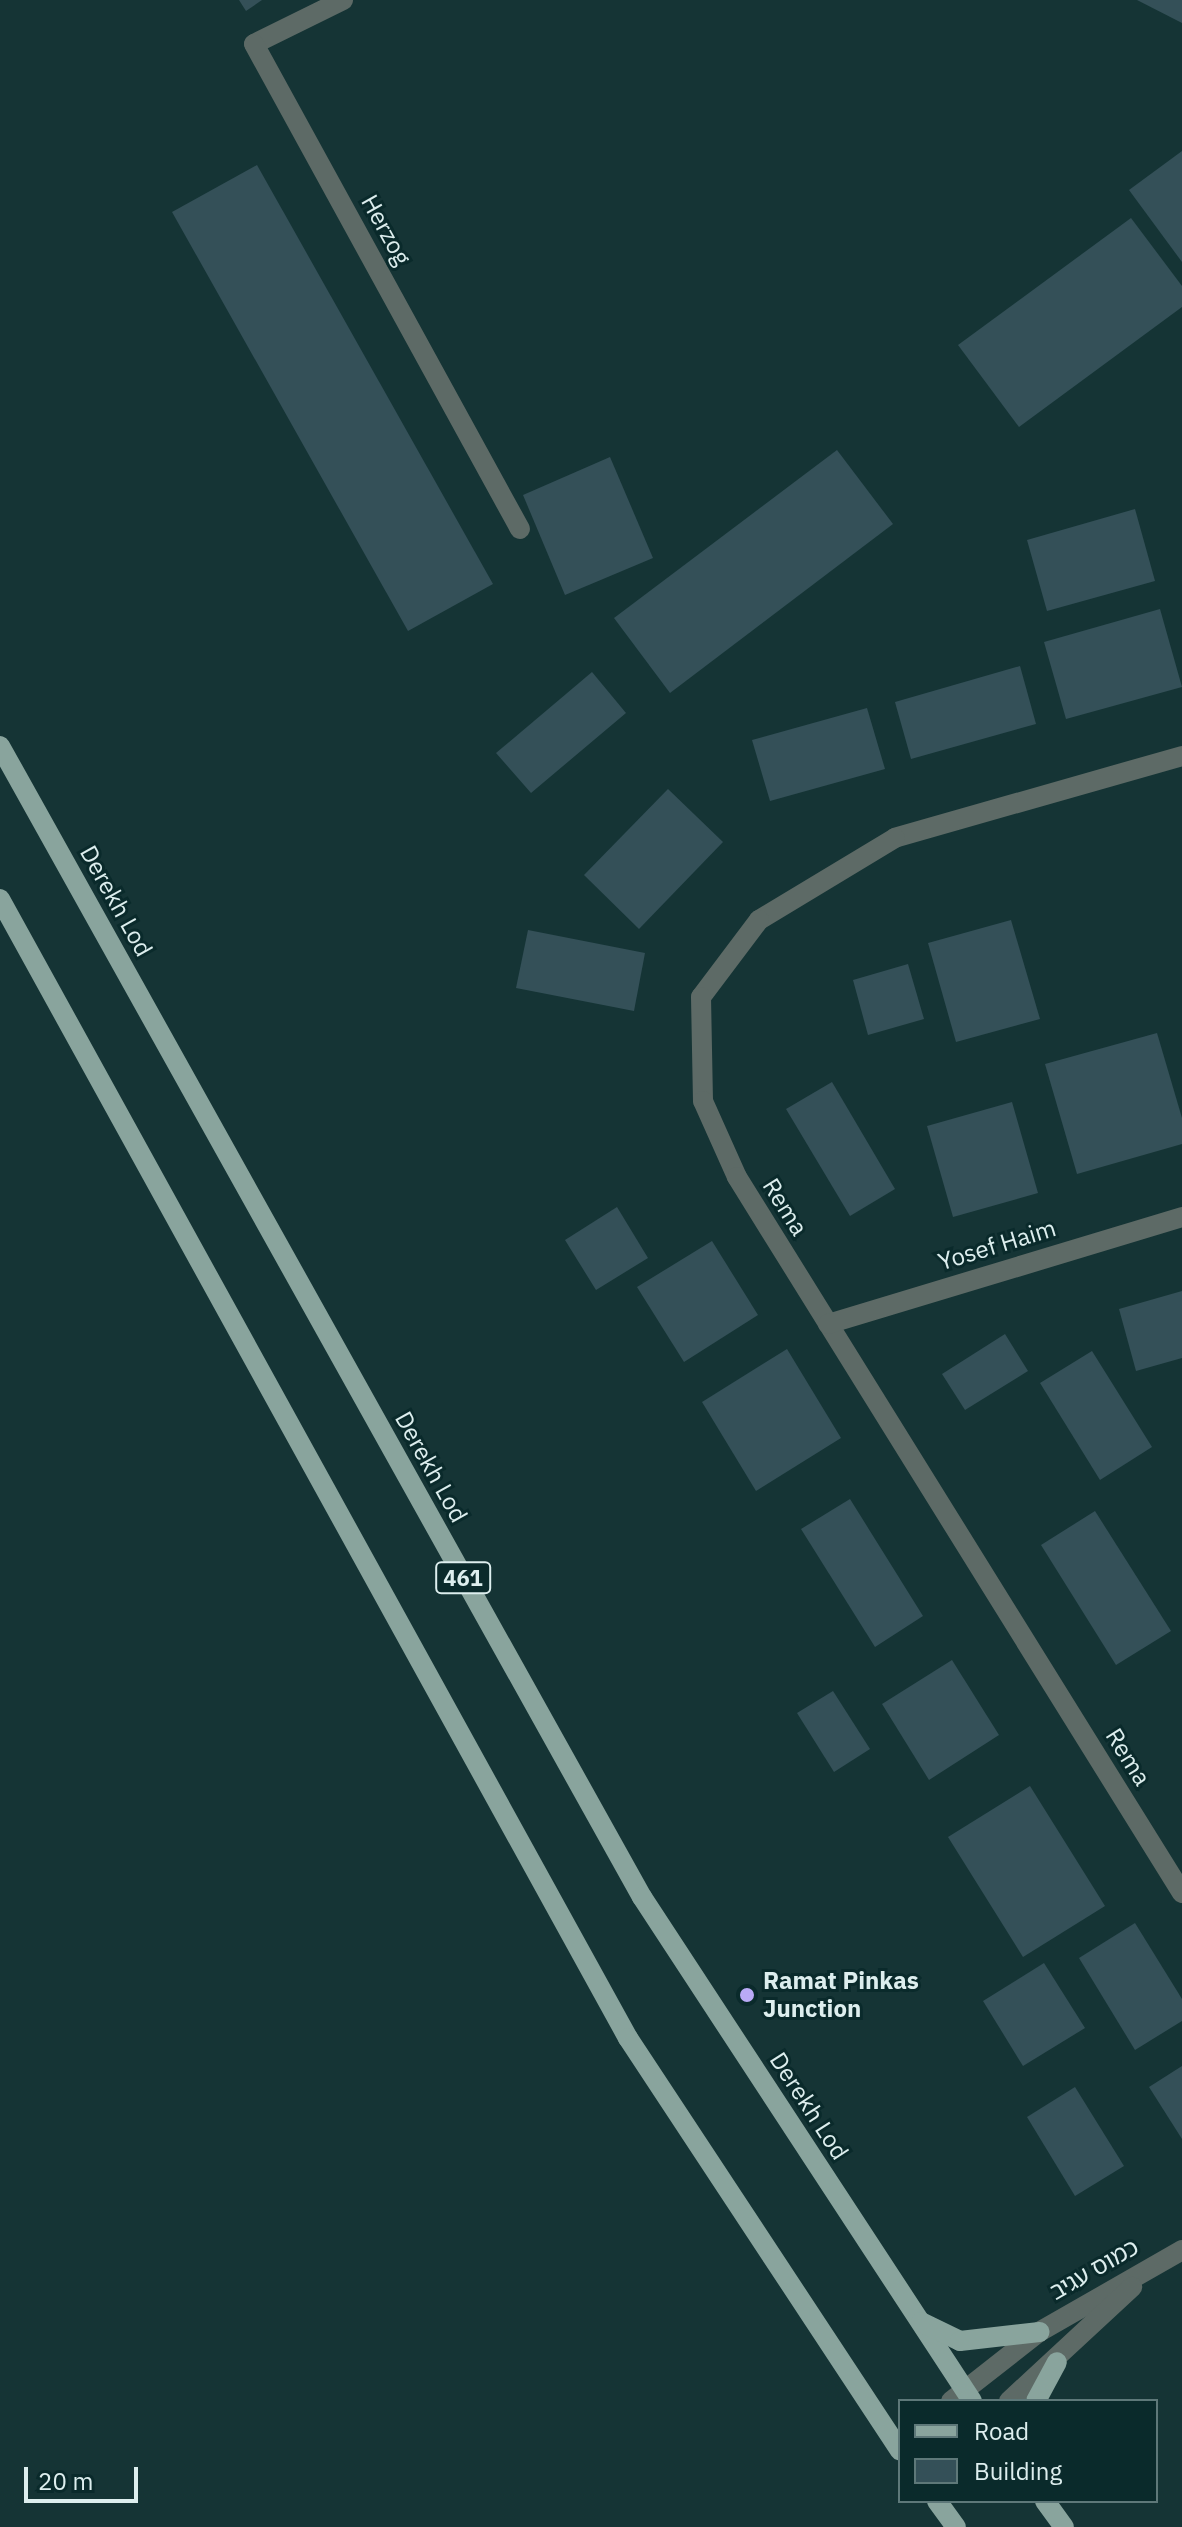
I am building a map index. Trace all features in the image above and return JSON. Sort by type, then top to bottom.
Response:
[{"type":"main road","name":"Derekh Lod","points":[[0,746],[642,1897],[962,2397]]},
{"type":"main road","points":[[0,899],[628,2038],[898,2447]]},
{"type":"main road","points":[[910,2313],[938,2334],[960,2341],[1039,2332]]},
{"type":"main road","points":[[1037,2399],[1057,2362]]},
{"type":"main road","points":[[938,2503],[956,2527]]},
{"type":"main road","points":[[1046,2503],[1064,2527]]},
{"type":"street","name":"Herzog","points":[[343,0],[254,44],[520,529]]},
{"type":"street","name":"Rema","points":[[1182,756],[895,838],[759,920],[701,997],[703,1101],[737,1177],[1182,1893]]},
{"type":"street","name":"Yosef Haim","points":[[828,1324],[1182,1217]]},
{"type":"street","name":"כמוס עגיב","points":[[962,2397],[1039,2332],[1175,2253]]},
{"type":"street","name":"כמוס עגיב","points":[[1011,2399],[1057,2362],[1097,2317],[1175,2253]]},
{"type":"building","points":[[239,0],[262,0],[246,11]]},
{"type":"building","points":[[1137,0],[1182,0],[1182,23]]},
{"type":"building","points":[[1182,151],[1182,262],[1129,190]]},
{"type":"building","points":[[257,165],[493,584],[408,631],[172,212]]},
{"type":"building","points":[[1131,218],[1182,286],[1182,307],[1019,427],[958,345]]},
{"type":"building","points":[[837,450],[893,524],[670,693],[614,618]]},
{"type":"building","points":[[610,457],[653,558],[565,595],[523,495]]},
{"type":"building","points":[[1135,509],[1155,581],[1047,611],[1027,540]]},
{"type":"building","points":[[1160,609],[1182,687],[1066,719],[1044,642]]},
{"type":"building","points":[[1020,666],[1036,724],[911,759],[895,702]]},
{"type":"building","points":[[592,672],[626,713],[531,793],[496,753]]},
{"type":"building","points":[[867,708],[885,769],[770,801],[752,740]]},
{"type":"building","points":[[668,789],[723,842],[639,929],[584,875]]},
{"type":"building","points":[[1011,920],[1040,1019],[956,1042],[928,943]]},
{"type":"building","points":[[528,930],[645,953],[634,1011],[516,988]]},
{"type":"building","points":[[908,964],[924,1019],[868,1035],[853,980]]},
{"type":"building","points":[[1157,1033],[1182,1118],[1182,1144],[1077,1174],[1045,1064]]},
{"type":"building","points":[[832,1082],[895,1189],[850,1216],[786,1109]]},
{"type":"building","points":[[1012,1102],[1038,1193],[953,1217],[927,1126]]},
{"type":"building","points":[[617,1207],[648,1258],[596,1290],[565,1240]]},
{"type":"building","points":[[712,1241],[758,1315],[684,1362],[637,1287]]},
{"type":"building","points":[[1182,1291],[1182,1358],[1136,1371],[1119,1309]]},
{"type":"building","points":[[1005,1334],[1028,1371],[965,1410],[942,1374]]},
{"type":"building","points":[[787,1349],[841,1438],[756,1491],[702,1402]]},
{"type":"building","points":[[1092,1351],[1152,1447],[1100,1480],[1040,1383]]},
{"type":"building","points":[[850,1499],[923,1616],[875,1647],[801,1529]]},
{"type":"building","points":[[1095,1511],[1171,1631],[1116,1665],[1041,1545]]},
{"type":"building","points":[[952,1660],[999,1735],[929,1780],[882,1704]]},
{"type":"building","points":[[833,1691],[870,1749],[834,1772],[797,1713]]},
{"type":"building","points":[[1030,1786],[1105,1906],[1023,1957],[948,1837]]},
{"type":"building","points":[[1135,1923],[1182,1999],[1182,2021],[1135,2050],[1079,1958]]},
{"type":"building","points":[[1044,1963],[1085,2028],[1023,2066],[983,2001]]},
{"type":"building","points":[[1182,2066],[1182,2139],[1149,2087]]},
{"type":"building","points":[[1075,2087],[1124,2166],[1075,2196],[1027,2117]]},
{"type":"place","name":"Ramat Pinkas Junction","points":[[747,1995]]}]
